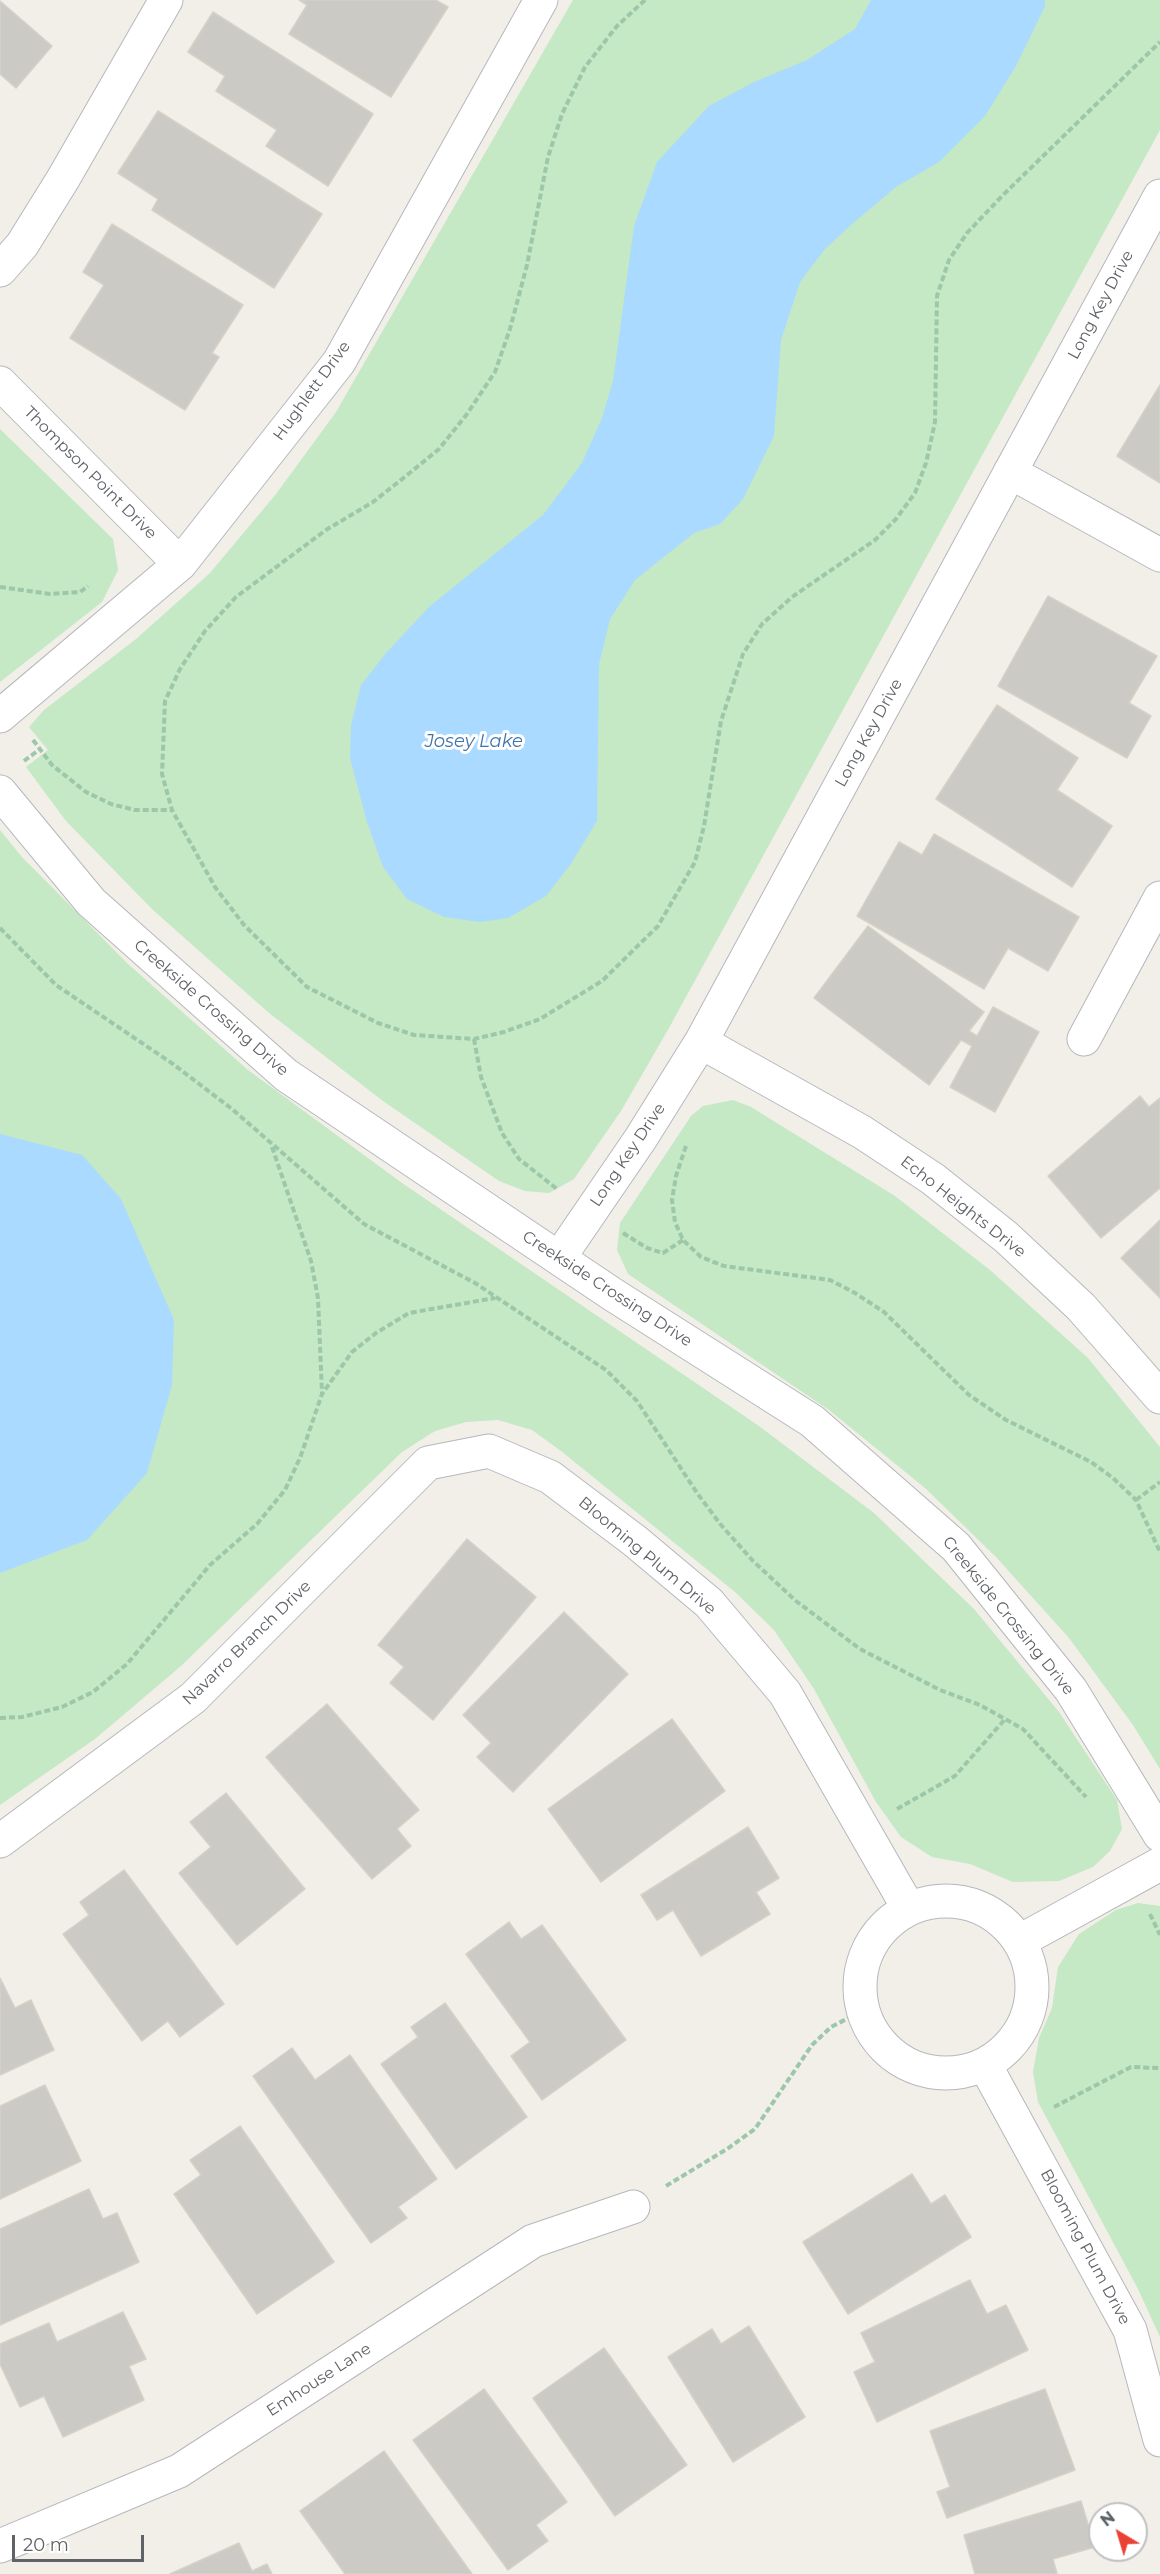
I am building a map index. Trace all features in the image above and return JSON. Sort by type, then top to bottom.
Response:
[{"type":"street","points":[[0,270],[22,245],[34,226],[166,0]]},
{"type":"street","name":"Hughlett Drive","points":[[4,713],[180,564],[339,362],[541,0]]},
{"type":"street","name":"Long Key Drive","points":[[559,1258],[641,1137],[700,1042],[1160,196]]},
{"type":"street","name":"Thompson Point Drive","points":[[0,383],[180,564]]},
{"type":"street","points":[[1010,472],[1160,555]]},
{"type":"street","name":"Creekside Crossing Drive","points":[[0,792],[91,902],[285,1075],[559,1258],[812,1421],[956,1547],[1071,1690],[1160,1835]]},
{"type":"street","points":[[1084,1038],[1151,939],[1160,898]]},
{"type":"street","name":"Echo Heights Drive","points":[[700,1042],[862,1132],[933,1179],[1006,1237],[1081,1307],[1160,1397]]},
{"type":"street","name":"Blooming Plum Drive","points":[[489,1451],[550,1477],[635,1541],[709,1603],[785,1693],[909,1909]]},
{"type":"street","name":"Navarro Branch Drive","points":[[0,1840],[193,1698],[428,1462],[489,1451]]},
{"type":"street","points":[[1020,1941],[1160,1864]]},
{"type":"street","points":[[939,1900],[971,1903],[999,1917],[1020,1941],[1033,1974],[1030,2010],[1014,2042],[985,2065],[952,2074],[918,2070],[889,2053],[868,2026],[859,1993],[864,1959],[881,1929],[909,1909],[939,1900]]},
{"type":"street","name":"Blooming Plum Drive","points":[[985,2065],[1130,2330],[1160,2440]]},
{"type":"street","name":"Emhouse Lane","points":[[0,2546],[179,2470],[533,2241],[633,2207]]},
{"type":"street","points":[[0,2563],[5,2574]]},
{"type":"path","points":[[645,0],[617,26],[585,67],[562,114],[548,157],[527,265],[510,329],[495,372],[468,414],[439,449],[406,476],[373,502],[299,549],[236,597],[205,631],[180,669],[165,701],[162,774],[172,810],[210,878],[244,925],[307,987],[378,1023],[414,1035],[474,1039],[504,1032],[540,1019],[602,981],[658,926],[695,862],[704,826],[721,721],[743,654],[762,624],[792,597],[875,540],[896,519],[915,493],[926,463],[935,422],[937,296],[949,260],[967,233],[1002,196],[1160,42]]},
{"type":"path","points":[[0,587],[50,594],[80,592],[98,579]]},
{"type":"path","points":[[4,713],[52,765],[86,792],[111,804],[135,810],[172,810]]},
{"type":"path","points":[[0,928],[56,985],[173,1064],[232,1109],[364,1224],[475,1283],[606,1370],[637,1401],[721,1525],[753,1561],[796,1601],[860,1649],[940,1690],[1006,1718],[1023,1729],[1051,1756],[1089,1801]]},
{"type":"path","points":[[474,1039],[481,1077],[490,1106],[502,1133],[519,1159],[541,1178],[646,1248],[663,1253],[683,1240]]},
{"type":"path","points":[[690,1139],[676,1176],[672,1200],[675,1222],[683,1240],[701,1257],[724,1266],[830,1280],[855,1293],[884,1312],[969,1395],[1006,1420],[1091,1462],[1136,1500],[1160,1552]]},
{"type":"path","points":[[271,1145],[311,1261],[318,1299],[322,1394]]},
{"type":"path","points":[[0,1718],[22,1717],[62,1707],[93,1692],[127,1664],[210,1565],[257,1524],[285,1490],[300,1458],[322,1394],[352,1352],[409,1312],[495,1298]]},
{"type":"path","points":[[1136,1500],[1160,1482]]},
{"type":"path","points":[[862,1828],[955,1776],[1006,1718]]},
{"type":"path","points":[[633,2207],[727,2149],[754,2129],[812,2045],[831,2027],[864,2010]]},
{"type":"path","points":[[1019,2126],[1131,2067],[1160,2067]]},
{"type":"green space","points":[[573,0],[1160,0],[1160,130],[669,1028],[621,1111],[574,1179],[549,1193],[525,1191],[499,1181],[383,1101],[269,1013],[153,910],[66,821],[26,767],[48,750],[29,727],[44,710],[136,639],[210,573],[276,494],[336,412]]},
{"type":"green space","points":[[0,429],[113,539],[118,570],[102,602],[0,682]]},
{"type":"green space","points":[[0,830],[22,857],[128,964],[248,1070],[402,1183],[759,1426],[874,1513],[974,1609],[1059,1712],[1117,1800],[1122,1829],[1110,1851],[1093,1867],[1059,1881],[1013,1882],[970,1864],[932,1857],[901,1837],[876,1802],[814,1689],[774,1630],[735,1592],[561,1451],[532,1430],[498,1420],[466,1422],[435,1431],[402,1452],[181,1666],[95,1739],[0,1805]]},
{"type":"green space","points":[[733,1100],[751,1107],[895,1196],[990,1270],[1088,1358],[1160,1447],[1160,1769],[1133,1725],[1069,1638],[996,1557],[925,1488],[829,1410],[628,1274],[617,1250],[620,1223],[691,1116],[703,1106]]},
{"type":"green space","points":[[1138,1903],[1160,1906],[1160,2337],[1138,2289],[1038,2102],[1033,2072],[1039,2038],[1052,2008],[1058,1967],[1079,1934],[1116,1910]]},
{"type":"water","name":"Josey Lake","points":[[871,0],[1045,0],[1045,6],[1016,66],[985,116],[939,162],[896,187],[852,224],[825,249],[800,282],[781,340],[774,436],[743,499],[720,524],[694,533],[635,580],[610,619],[599,664],[597,821],[570,865],[546,896],[508,918],[480,922],[444,917],[407,899],[383,867],[367,822],[350,758],[351,725],[361,685],[387,652],[429,607],[543,515],[582,463],[602,418],[613,381],[634,226],[657,162],[709,106],[754,82],[807,60],[855,29]]},
{"type":"water","points":[[0,1134],[82,1155],[121,1199],[174,1320],[172,1385],[147,1473],[87,1540],[0,1573]]},
{"type":"building","points":[[299,0],[436,0],[448,7],[391,97],[289,34],[307,5]]},
{"type":"building","points":[[0,1],[52,46],[16,88],[0,74]]},
{"type":"building","points":[[213,12],[373,114],[328,186],[266,146],[277,130],[216,91],[225,76],[188,52]]},
{"type":"building","points":[[158,111],[322,214],[274,288],[152,210],[158,199],[118,173]]},
{"type":"building","points":[[112,224],[243,305],[212,353],[219,357],[185,410],[70,338],[104,285],[83,272]]},
{"type":"building","points":[[1160,385],[1160,483],[1117,456]]},
{"type":"building","points":[[1048,596],[1157,656],[1129,703],[1151,716],[1127,758],[998,686]]},
{"type":"building","points":[[997,705],[1078,758],[1057,790],[1112,826],[1072,887],[936,799]]},
{"type":"building","points":[[934,834],[1079,917],[1048,971],[1008,948],[984,989],[857,916],[899,842],[922,855]]},
{"type":"building","points":[[868,926],[984,1012],[969,1031],[977,1036],[993,1007],[1039,1032],[995,1112],[950,1087],[972,1046],[961,1040],[929,1085],[814,998]]},
{"type":"building","points":[[1140,1096],[1149,1107],[1160,1098],[1160,1188],[1101,1238],[1048,1176]]},
{"type":"building","points":[[1160,1220],[1160,1298],[1121,1258]]},
{"type":"building","points":[[467,1539],[536,1597],[433,1720],[390,1683],[404,1667],[378,1645]]},
{"type":"building","points":[[564,1612],[628,1674],[513,1792],[477,1757],[491,1743],[463,1715]]},
{"type":"building","points":[[327,1704],[419,1810],[397,1829],[411,1846],[372,1879],[266,1757]]},
{"type":"building","points":[[672,1719],[725,1791],[601,1882],[548,1809]]},
{"type":"building","points":[[226,1793],[305,1889],[237,1945],[179,1873],[211,1847],[190,1822]]},
{"type":"building","points":[[748,1827],[779,1878],[756,1892],[770,1914],[701,1956],[673,1910],[657,1920],[641,1895]]},
{"type":"building","points":[[124,1870],[224,2004],[180,2037],[168,2021],[142,2041],[63,1934],[89,1915],[80,1902]]},
{"type":"building","points":[[509,1922],[521,1939],[542,1925],[626,2040],[542,2100],[511,2056],[530,2042],[466,1954]]},
{"type":"building","points":[[0,1978],[15,2008],[31,2000],[54,2050],[0,2075]]},
{"type":"building","points":[[445,2003],[527,2117],[456,2169],[381,2064],[418,2037],[411,2027]]},
{"type":"building","points":[[292,2048],[315,2080],[350,2055],[437,2179],[398,2207],[407,2218],[371,2243],[253,2076]]},
{"type":"building","points":[[45,2085],[81,2161],[0,2199],[0,2106]]},
{"type":"building","points":[[240,2126],[334,2262],[257,2314],[174,2194],[201,2175],[190,2160]]},
{"type":"building","points":[[912,2174],[931,2204],[945,2195],[971,2237],[848,2314],[803,2242]]},
{"type":"building","points":[[89,2189],[103,2219],[117,2213],[139,2262],[0,2325],[0,2229]]},
{"type":"building","points":[[970,2280],[987,2314],[1006,2305],[1028,2350],[877,2422],[854,2372],[875,2362],[861,2333]]},
{"type":"building","points":[[123,2312],[146,2359],[129,2366],[144,2400],[63,2437],[44,2396],[20,2407],[0,2364],[0,2344],[49,2323],[57,2342]]},
{"type":"building","points":[[749,2326],[805,2417],[733,2462],[668,2357],[712,2329],[721,2344]]},
{"type":"building","points":[[604,2348],[687,2465],[615,2516],[533,2398]]},
{"type":"building","points":[[484,2389],[567,2502],[536,2525],[548,2541],[508,2570],[413,2440]]},
{"type":"building","points":[[1045,2389],[1075,2470],[947,2518],[937,2492],[950,2487],[930,2431]]},
{"type":"building","points":[[384,2451],[472,2574],[345,2574],[300,2511]]},
{"type":"building","points":[[1081,2501],[1088,2524],[1088,2549],[1053,2559],[1057,2574],[975,2574],[964,2535]]},
{"type":"building","points":[[239,2543],[252,2571],[267,2564],[272,2574],[170,2574]]}]
